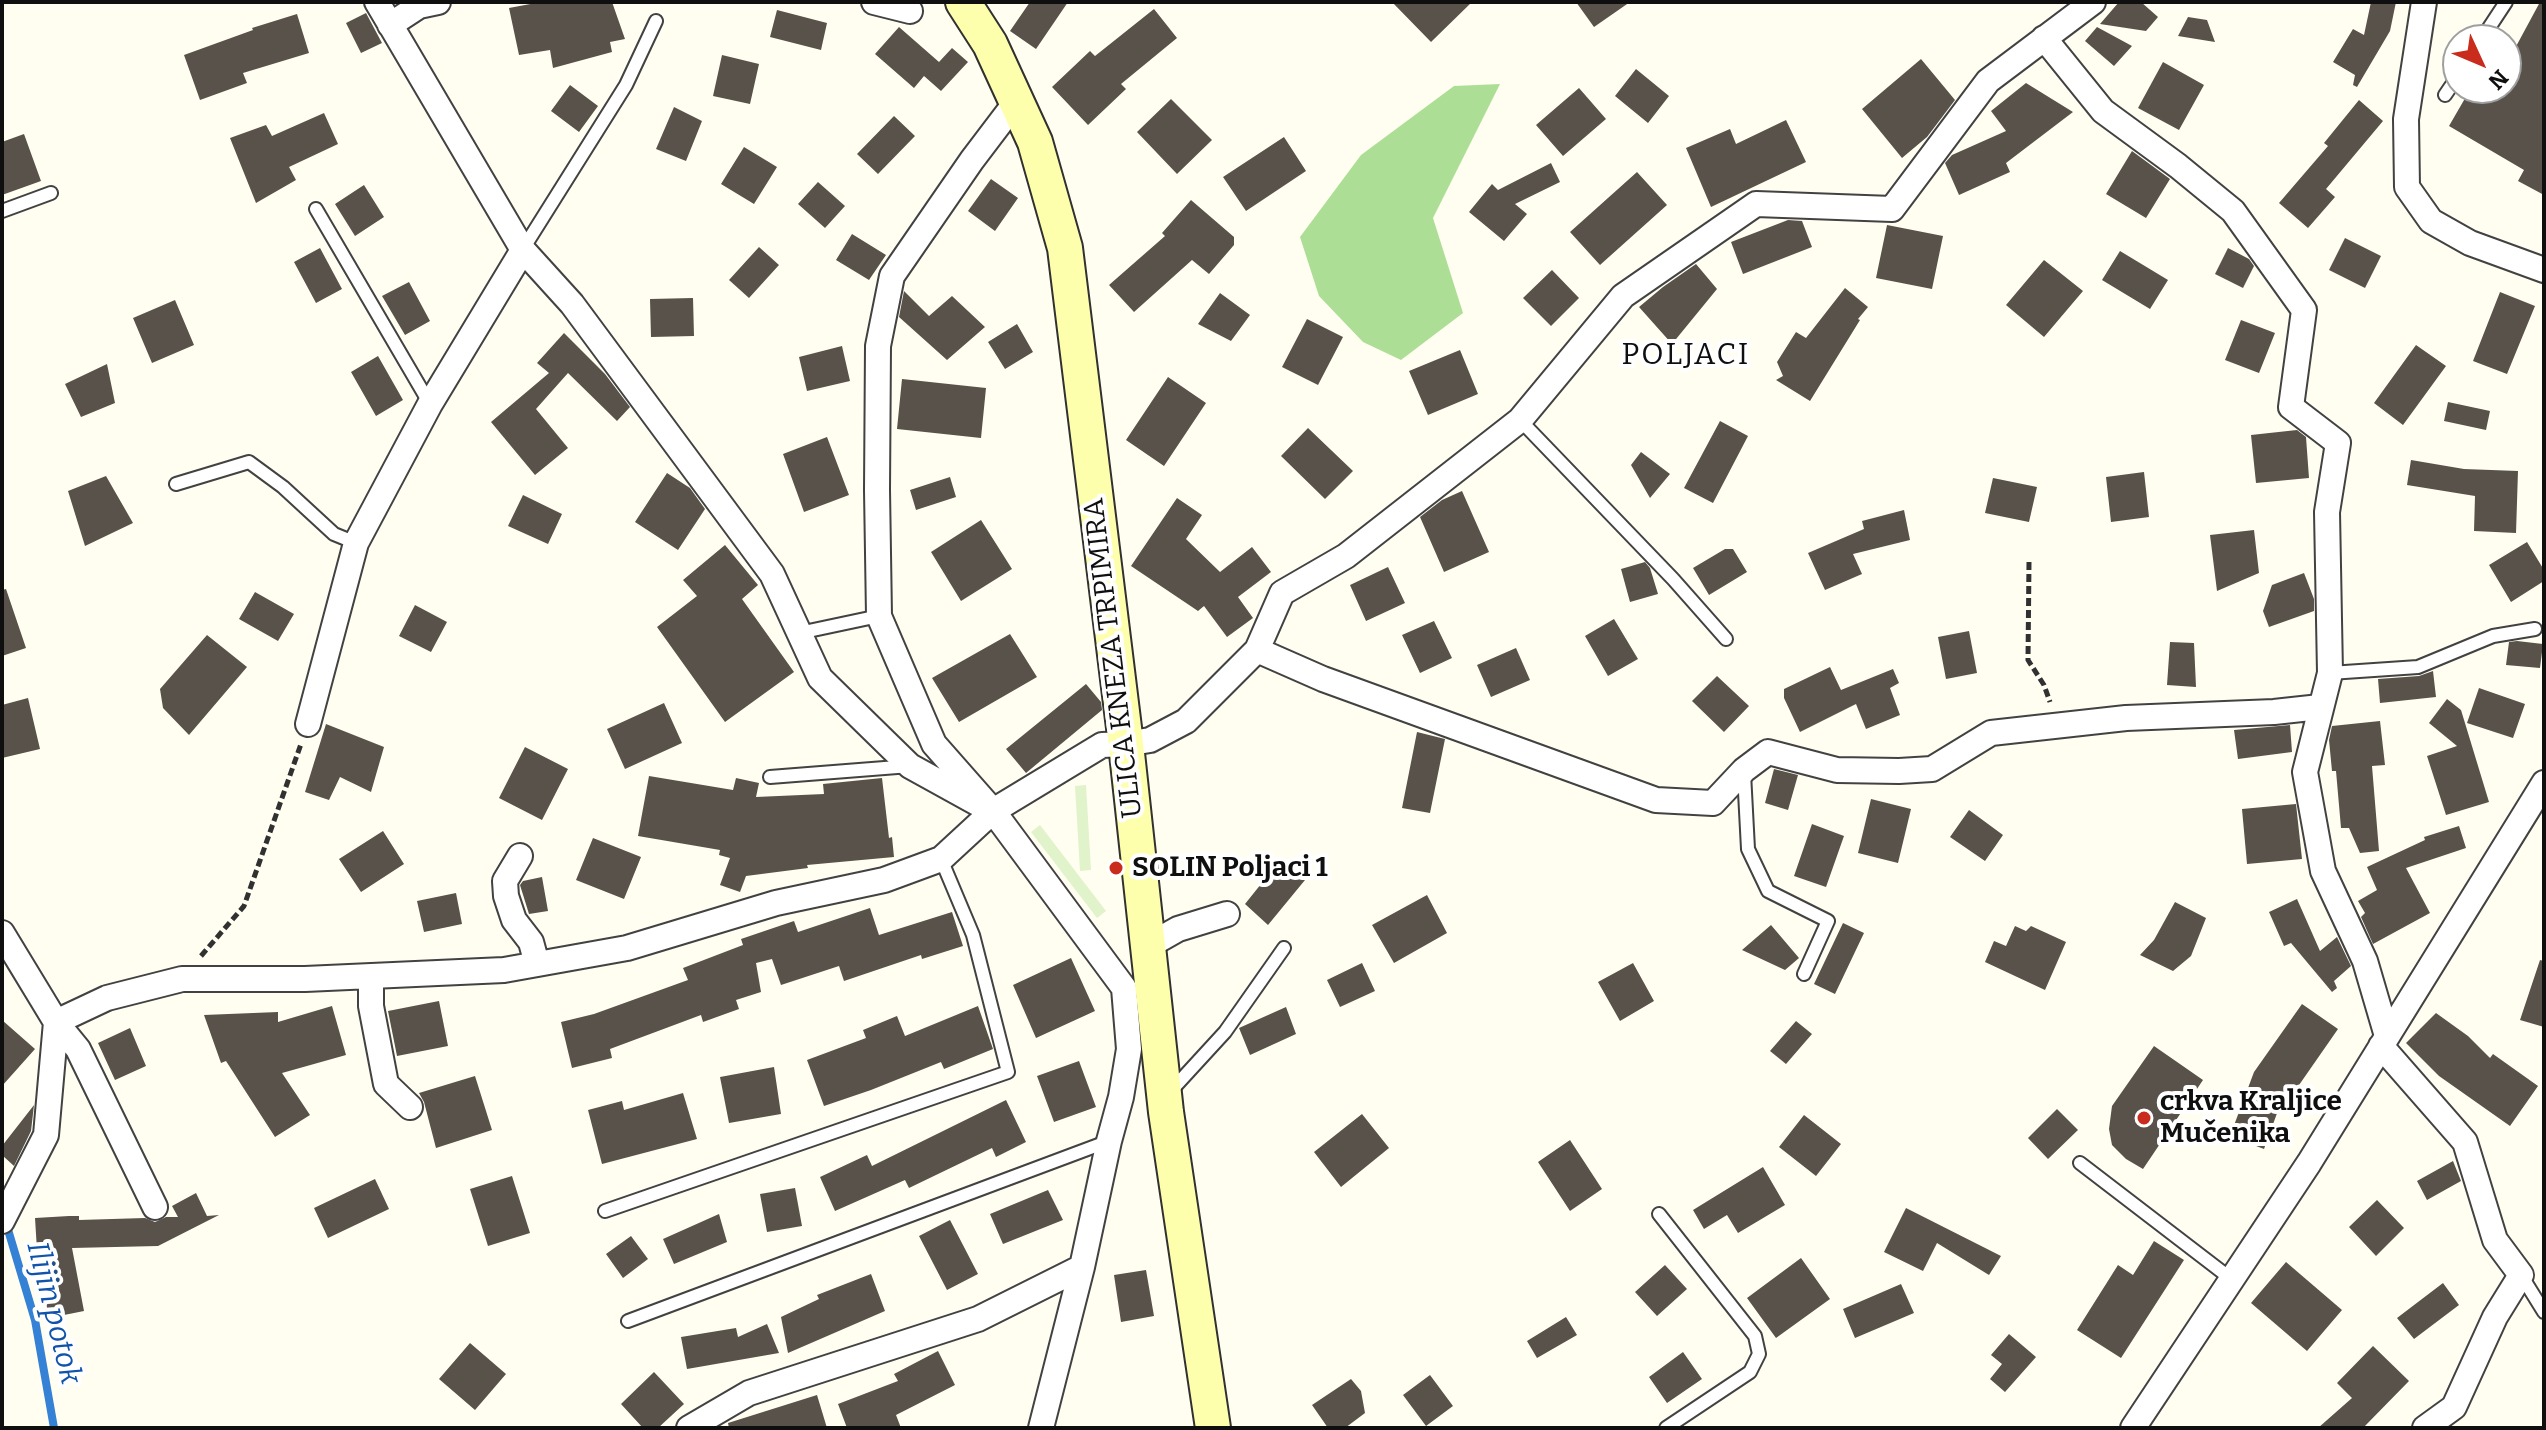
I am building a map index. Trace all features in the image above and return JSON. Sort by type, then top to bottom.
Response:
[{"type":"main road","name":"ULICA KNEZA TRPIMIRA","points":[[963,2],[990,44],[1035,142],[1065,248],[1126,744],[1164,1098],[1213,1428]]},
{"type":"street","points":[[377,2],[523,250],[572,304],[772,574],[820,678],[910,766],[993,811]]},
{"type":"street","points":[[390,25],[419,6],[438,2]]},
{"type":"street","points":[[874,2],[910,11]]},
{"type":"street","points":[[56,1022],[107,998],[182,979],[504,970],[627,948],[776,903],[884,880],[941,859],[993,811],[1102,745],[1150,740],[1186,721],[1257,650],[1282,593],[1346,556],[1520,420],[1623,296],[1756,204],[1892,209],[1988,81],[2093,2]]},
{"type":"street","points":[[2424,2],[2406,119],[2407,187],[2431,221],[2470,243],[2544,270]]},
{"type":"street","points":[[2044,38],[2103,111],[2233,211],[2304,310],[2291,407],[2338,443],[2327,512],[2330,673],[2305,772],[2323,871],[2365,961],[2384,1041],[2465,1142],[2495,1240],[2521,1275],[2495,1317],[2454,1407],[2425,1428]]},
{"type":"street","points":[[1016,102],[892,276],[878,346],[879,616],[934,744],[993,811],[1124,988],[1129,1049],[1121,1097],[1041,1428]]},
{"type":"street","points":[[308,724],[356,543],[430,404],[523,250]]},
{"type":"street","points":[[1257,650],[1323,679],[1656,800],[1713,803],[1744,770],[1768,752],[1837,770],[1932,769],[1991,733],[2126,718],[2320,707]]},
{"type":"street","points":[[2133,1428],[2309,1163],[2544,783]]},
{"type":"street","points":[[520,856],[505,881],[506,896],[514,920],[531,942],[537,964]]},
{"type":"street","points":[[1148,946],[1178,929],[1227,914]]},
{"type":"street","points":[[2,933],[56,1022],[78,1049],[155,1207]]},
{"type":"street","points":[[371,976],[371,1006],[386,1084],[410,1107]]},
{"type":"street","points":[[2,1221],[46,1135],[56,1022]]},
{"type":"street","points":[[689,1428],[749,1393],[978,1319],[1082,1267]]},
{"type":"lane","points":[[2492,24],[2506,2]]},
{"type":"lane","points":[[523,250],[626,85],[656,21]]},
{"type":"lane","points":[[2,211],[51,193]]},
{"type":"lane","points":[[316,209],[430,404]]},
{"type":"lane","points":[[1520,420],[1673,579],[1726,639]]},
{"type":"lane","points":[[176,484],[249,462],[283,487],[334,534],[356,543]]},
{"type":"lane","points":[[799,633],[879,616]]},
{"type":"lane","points":[[2330,673],[2418,667],[2493,636],[2535,629]]},
{"type":"lane","points":[[770,777],[910,766]]},
{"type":"lane","points":[[1744,770],[1748,849],[1768,891],[1828,921],[1804,974]]},
{"type":"lane","points":[[605,1211],[1008,1072],[973,935],[941,859]]},
{"type":"lane","points":[[1164,1098],[1225,1032],[1284,948]]},
{"type":"lane","points":[[628,1321],[1109,1141]]},
{"type":"lane","points":[[2080,1163],[2230,1278]]},
{"type":"lane","points":[[1659,1214],[1755,1336],[1759,1354],[1750,1372],[1666,1428]]},
{"type":"lane","points":[[2521,1275],[2544,1312]]},
{"type":"path","points":[[2029,562],[2028,660],[2044,685],[2058,725]]},
{"type":"path","points":[[182,979],[244,906],[308,724]]},
{"type":"green space","points":[[1500,84],[1433,218],[1463,313],[1401,360],[1363,342],[1319,296],[1300,237],[1361,155],[1454,86]]},
{"type":"green space","points":[[1086,785],[1091,870],[1080,871],[1075,786]]},
{"type":"green space","points":[[1040,825],[1106,911],[1097,918],[1031,832]]},
{"type":"building","points":[[541,2],[612,2],[625,39],[610,42],[612,52],[553,68],[550,50],[519,55],[509,8]]},
{"type":"building","points":[[1030,2],[1068,2],[1036,49],[1010,31]]},
{"type":"building","points":[[1392,2],[1472,2],[1431,42]]},
{"type":"building","points":[[1576,2],[1630,2],[1594,27]]},
{"type":"building","points":[[2119,2],[2141,2],[2158,17],[2146,31],[2100,24]]},
{"type":"building","points":[[2371,2],[2396,2],[2390,31],[2357,87],[2353,85],[2355,75],[2333,62],[2353,29],[2364,35]]},
{"type":"building","points":[[2540,2],[2544,2],[2544,195],[2518,181],[2524,170],[2449,126],[2462,104],[2522,104],[2522,35]]},
{"type":"building","points":[[1154,9],[1177,38],[1121,84],[1126,89],[1088,125],[1052,87],[1090,51],[1095,56]]},
{"type":"building","points":[[777,10],[827,23],[821,50],[770,37]]},
{"type":"building","points":[[366,13],[382,43],[361,53],[346,23]]},
{"type":"building","points":[[297,14],[309,53],[243,73],[247,83],[200,100],[184,55]]},
{"type":"building","points":[[2188,17],[2207,20],[2215,42],[2178,36]]},
{"type":"building","points":[[899,27],[939,62],[952,48],[968,62],[941,91],[924,76],[914,88],[875,54]]},
{"type":"building","points":[[2097,27],[2132,46],[2114,66],[2085,41]]},
{"type":"building","points":[[722,55],[759,64],[750,104],[713,96]]},
{"type":"building","points":[[1921,59],[1955,100],[1927,137],[1902,158],[1862,109]]},
{"type":"building","points":[[2163,62],[2204,85],[2179,130],[2138,108]]},
{"type":"building","points":[[1636,69],[1669,96],[1648,123],[1615,96]]},
{"type":"building","points":[[2026,83],[2073,112],[2006,163],[2010,172],[1959,195],[1945,163],[1952,155],[2006,131],[1991,111]]},
{"type":"building","points":[[570,85],[598,106],[579,132],[551,111]]},
{"type":"building","points":[[1579,88],[1606,119],[1563,156],[1536,125]]},
{"type":"building","points":[[1171,99],[1212,140],[1177,174],[1137,132]]},
{"type":"building","points":[[2359,100],[2383,121],[2326,189],[2335,197],[2308,228],[2279,203],[2328,146],[2324,143]]},
{"type":"building","points":[[674,107],[702,121],[686,161],[656,149]]},
{"type":"building","points":[[324,113],[338,144],[289,167],[296,180],[256,203],[230,138],[266,125],[272,136]]},
{"type":"building","points":[[894,116],[915,136],[878,174],[857,154]]},
{"type":"building","points":[[1786,120],[1806,162],[1711,207],[1686,148],[1730,129],[1736,144]]},
{"type":"building","points":[[24,134],[41,181],[2,195],[2,142]]},
{"type":"building","points":[[1284,137],[1306,171],[1246,211],[1223,177]]},
{"type":"building","points":[[744,147],[777,167],[754,204],[721,184]]},
{"type":"building","points":[[2132,151],[2170,179],[2146,218],[2106,194]]},
{"type":"building","points":[[1551,163],[1560,182],[1515,204],[1527,214],[1504,241],[1469,212],[1492,184],[1498,190]]},
{"type":"building","points":[[1637,172],[1667,205],[1600,265],[1570,232]]},
{"type":"building","points":[[991,179],[1018,198],[995,231],[968,211]]},
{"type":"building","points":[[818,182],[845,206],[825,228],[798,204]]},
{"type":"building","points":[[364,185],[384,217],[355,236],[335,204]]},
{"type":"building","points":[[1191,200],[1234,237],[1234,245],[1209,274],[1192,260],[1134,312],[1109,285],[1165,236],[1162,233]]},
{"type":"building","points":[[1788,220],[1802,221],[1812,247],[1743,274],[1731,242]]},
{"type":"building","points":[[1887,225],[1943,236],[1932,289],[1876,278]]},
{"type":"building","points":[[852,234],[886,255],[869,280],[836,260]]},
{"type":"building","points":[[2345,238],[2381,256],[2365,288],[2329,270]]},
{"type":"building","points":[[759,247],[779,265],[749,298],[729,280]]},
{"type":"building","points":[[320,248],[342,289],[316,303],[294,262]]},
{"type":"building","points":[[2228,248],[2249,259],[2254,266],[2243,288],[2215,274]]},
{"type":"building","points":[[2120,251],[2168,280],[2150,309],[2102,280]]},
{"type":"building","points":[[2044,260],[2083,291],[2044,337],[2006,305]]},
{"type":"building","points":[[1696,264],[1717,289],[1672,344],[1639,307]]},
{"type":"building","points":[[1552,270],[1579,298],[1551,326],[1523,298]]},
{"type":"building","points":[[409,282],[430,321],[405,335],[382,296]]},
{"type":"building","points":[[1845,288],[1868,307],[1810,401],[1776,380],[1783,376],[1777,362],[1796,332],[1806,338]]},
{"type":"building","points":[[904,291],[929,316],[952,296],[985,327],[947,360],[899,317]]},
{"type":"building","points":[[2500,292],[2535,306],[2507,374],[2473,361]]},
{"type":"building","points":[[1220,293],[1250,315],[1231,341],[1198,324]]},
{"type":"building","points":[[693,298],[694,336],[651,337],[650,299]]},
{"type":"building","points":[[175,300],[194,345],[152,363],[133,318]]},
{"type":"building","points":[[1307,319],[1343,337],[1318,385],[1282,367]]},
{"type":"building","points":[[2241,320],[2275,333],[2259,373],[2225,360]]},
{"type":"building","points":[[1017,324],[1033,352],[1005,369],[988,342]]},
{"type":"building","points":[[564,333],[605,374],[630,407],[617,421],[568,373],[536,409],[568,448],[535,475],[491,422],[549,373],[537,363]]},
{"type":"building","points":[[2416,345],[2446,366],[2403,425],[2374,403]]},
{"type":"building","points":[[842,346],[850,381],[807,391],[799,357]]},
{"type":"building","points":[[1460,350],[1478,394],[1428,415],[1409,371]]},
{"type":"building","points":[[378,356],[403,400],[376,416],[351,372]]},
{"type":"building","points":[[107,364],[115,403],[81,417],[65,384]]},
{"type":"building","points":[[1168,377],[1206,403],[1164,466],[1126,440]]},
{"type":"building","points":[[902,379],[986,388],[981,438],[897,429]]},
{"type":"building","points":[[2448,402],[2490,411],[2486,430],[2444,421]]},
{"type":"building","points":[[1720,421],[1748,436],[1713,503],[1684,488]]},
{"type":"building","points":[[1308,428],[1353,471],[1325,499],[1281,456]]},
{"type":"building","points":[[2297,430],[2306,437],[2309,478],[2256,483],[2251,435]]},
{"type":"building","points":[[827,437],[849,495],[804,512],[783,454]]},
{"type":"building","points":[[1641,452],[1670,474],[1650,498],[1631,465]]},
{"type":"building","points":[[2411,460],[2464,469],[2518,471],[2516,533],[2474,531],[2475,496],[2407,485]]},
{"type":"building","points":[[2144,472],[2149,517],[2111,522],[2106,477]]},
{"type":"building","points":[[667,473],[690,488],[705,509],[678,550],[635,522]]},
{"type":"building","points":[[106,476],[133,523],[85,546],[68,491]]},
{"type":"building","points":[[950,477],[956,497],[916,510],[910,490]]},
{"type":"building","points":[[1993,478],[2037,487],[2029,522],[1985,513]]},
{"type":"building","points":[[1462,491],[1489,552],[1444,572],[1420,517],[1442,500]]},
{"type":"building","points":[[523,495],[562,514],[548,544],[508,526]]},
{"type":"building","points":[[1177,498],[1202,515],[1186,539],[1220,572],[1252,547],[1271,572],[1238,597],[1253,618],[1227,637],[1204,606],[1198,611],[1131,566]]},
{"type":"building","points":[[1904,510],[1910,540],[1853,554],[1862,574],[1825,590],[1808,553],[1864,529],[1862,521]]},
{"type":"building","points":[[981,520],[1012,569],[961,601],[931,552]]},
{"type":"building","points":[[2254,530],[2259,573],[2217,591],[2210,535]]},
{"type":"building","points":[[2527,542],[2544,570],[2544,581],[2511,602],[2489,565]]},
{"type":"building","points":[[725,545],[758,585],[742,599],[794,672],[725,722],[657,627],[697,596],[683,580]]},
{"type":"building","points":[[1725,549],[1733,549],[1747,572],[1709,595],[1693,568]]},
{"type":"building","points":[[1645,562],[1658,594],[1630,602],[1621,569]]},
{"type":"building","points":[[1388,567],[1405,603],[1366,621],[1350,585]]},
{"type":"building","points":[[2304,573],[2314,599],[2314,611],[2269,627],[2263,611],[2272,585]]},
{"type":"building","points":[[6,589],[26,648],[2,656],[2,590]]},
{"type":"building","points":[[255,592],[294,614],[278,641],[239,619]]},
{"type":"building","points":[[415,605],[447,622],[431,652],[399,636]]},
{"type":"building","points":[[1614,619],[1638,659],[1608,676],[1585,636]]},
{"type":"building","points":[[1434,621],[1452,658],[1420,673],[1402,635]]},
{"type":"building","points":[[1969,631],[1977,673],[1946,679],[1938,637]]},
{"type":"building","points":[[1010,634],[1037,677],[959,722],[932,678]]},
{"type":"building","points":[[207,635],[247,667],[189,735],[163,708],[160,689]]},
{"type":"building","points":[[2170,642],[2194,643],[2196,687],[2167,685]]},
{"type":"building","points":[[2509,642],[2543,644],[2540,668],[2506,665]]},
{"type":"building","points":[[1516,648],[1530,680],[1491,697],[1477,665]]},
{"type":"building","points":[[1830,667],[1841,690],[1893,669],[1899,683],[1890,688],[1900,715],[1866,729],[1856,704],[1800,732],[1784,698],[1784,689]]},
{"type":"building","points":[[2433,671],[2436,697],[2380,703],[2378,679],[2419,676]]},
{"type":"building","points":[[1717,676],[1749,706],[1724,732],[1692,701]]},
{"type":"building","points":[[1086,684],[1101,702],[1102,710],[1026,773],[1006,749]]},
{"type":"building","points":[[2479,688],[2525,704],[2513,738],[2467,723]]},
{"type":"building","points":[[28,698],[40,749],[2,758],[2,705]]},
{"type":"building","points":[[2447,699],[2461,710],[2489,802],[2446,815],[2427,756],[2457,746],[2429,723]]},
{"type":"building","points":[[664,703],[682,743],[625,769],[607,729]]},
{"type":"building","points":[[2380,721],[2385,765],[2372,766],[2379,851],[2360,853],[2349,828],[2341,828],[2336,771],[2332,771],[2329,740],[2332,726]]},
{"type":"building","points":[[326,724],[384,747],[371,792],[340,777],[329,800],[305,792]]},
{"type":"building","points":[[2290,725],[2292,752],[2238,759],[2234,730]]},
{"type":"building","points":[[1417,732],[1445,739],[1430,813],[1402,808]]},
{"type":"building","points":[[525,747],[568,769],[542,820],[499,798]]},
{"type":"building","points":[[1774,769],[1798,775],[1788,810],[1765,803]]},
{"type":"building","points":[[649,776],[733,790],[736,778],[759,783],[756,797],[824,794],[823,784],[882,778],[894,857],[807,865],[808,868],[746,876],[740,892],[720,885],[730,858],[719,855],[720,850],[638,836]]},
{"type":"building","points":[[1871,799],[1911,809],[1898,863],[1858,853]]},
{"type":"building","points":[[2296,804],[2302,859],[2247,864],[2242,809]]},
{"type":"building","points":[[1969,810],[2003,835],[1985,861],[1950,837]]},
{"type":"building","points":[[1812,824],[1844,836],[1826,887],[1794,876]]},
{"type":"building","points":[[2459,826],[2466,848],[2406,868],[2430,913],[2373,944],[2361,917],[2365,913],[2358,901],[2377,890],[2367,867],[2425,840],[2424,837]]},
{"type":"building","points":[[383,831],[404,864],[361,892],[339,859]]},
{"type":"building","points":[[593,838],[641,857],[624,899],[576,880]]},
{"type":"building","points":[[1281,859],[1305,880],[1268,925],[1245,904]]},
{"type":"building","points":[[542,877],[548,911],[529,914],[520,885],[523,881]]},
{"type":"building","points":[[456,893],[462,924],[424,932],[417,901]]},
{"type":"building","points":[[1427,895],[1447,933],[1394,963],[1372,925]]},
{"type":"building","points":[[2297,899],[2320,951],[2337,937],[2351,966],[2334,981],[2337,988],[2332,992],[2291,943],[2284,946],[2269,912]]},
{"type":"building","points":[[2175,902],[2206,918],[2191,956],[2173,971],[2140,955],[2154,940]]},
{"type":"building","points":[[870,908],[879,935],[952,912],[963,946],[922,959],[921,955],[844,981],[839,966],[781,985],[772,959],[756,963],[761,992],[736,1000],[739,1009],[703,1022],[701,1015],[610,1049],[612,1058],[572,1068],[561,1022],[594,1014],[688,980],[683,968],[743,945],[741,939],[794,921],[798,932]]},
{"type":"building","points":[[1843,923],[1864,933],[1835,994],[1814,984]]},
{"type":"building","points":[[1771,925],[1799,958],[1785,970],[1742,950]]},
{"type":"building","points":[[2015,926],[2026,931],[2031,926],[2066,942],[2045,990],[1985,962],[1994,941],[2006,946]]},
{"type":"building","points":[[1071,958],[1095,1011],[1036,1038],[1013,985]]},
{"type":"building","points":[[2540,960],[2544,961],[2544,1027],[2520,1020]]},
{"type":"building","points":[[1362,963],[1375,991],[1340,1007],[1327,980]]},
{"type":"building","points":[[1633,963],[1654,1001],[1620,1021],[1598,982]]},
{"type":"building","points":[[439,1001],[448,1046],[397,1056],[388,1011]]},
{"type":"building","points":[[2302,1004],[2338,1029],[2290,1098],[2284,1094],[2264,1149],[2230,1136],[2254,1072]]},
{"type":"building","points":[[332,1006],[346,1055],[282,1073],[310,1115],[275,1137],[226,1061],[221,1063],[204,1015],[278,1012],[278,1022]]},
{"type":"building","points":[[978,1006],[993,1049],[944,1069],[941,1062],[824,1106],[807,1060],[866,1038],[863,1030],[897,1016],[905,1036]]},
{"type":"building","points":[[1286,1007],[1296,1034],[1250,1055],[1239,1028]]},
{"type":"building","points":[[2436,1013],[2468,1036],[2490,1058],[2493,1054],[2538,1086],[2510,1126],[2439,1076],[2406,1043]]},
{"type":"building","points":[[2,1020],[35,1049],[2,1086]]},
{"type":"building","points":[[1796,1021],[1812,1034],[1786,1064],[1770,1051]]},
{"type":"building","points":[[130,1028],[146,1066],[115,1080],[98,1043]]},
{"type":"building","name":"crkva Kraljice Mučenika","points":[[2154,1046],[2203,1080],[2143,1169],[2126,1159],[2112,1145],[2109,1129],[2112,1106]]},
{"type":"building","points":[[1079,1061],[1096,1107],[1054,1122],[1037,1076]]},
{"type":"building","points":[[774,1067],[781,1114],[729,1123],[720,1077]]},
{"type":"building","points":[[475,1076],[492,1130],[436,1148],[419,1093]]},
{"type":"building","points":[[683,1093],[697,1139],[602,1164],[588,1110],[622,1101],[624,1110]]},
{"type":"building","points":[[1006,1100],[1026,1142],[996,1157],[992,1148],[909,1188],[905,1180],[835,1211],[820,1177],[867,1155],[872,1166]]},
{"type":"building","points":[[34,1105],[31,1131],[14,1166],[2,1155],[2,1146]]},
{"type":"building","points":[[2057,1109],[2078,1130],[2048,1159],[2028,1138]]},
{"type":"building","points":[[1362,1114],[1389,1148],[1341,1187],[1314,1152]]},
{"type":"building","points":[[1804,1115],[1841,1144],[1816,1176],[1779,1147]]},
{"type":"building","points":[[1570,1140],[1602,1189],[1570,1211],[1538,1162]]},
{"type":"building","points":[[2453,1161],[2461,1181],[2427,1200],[2417,1181]]},
{"type":"building","points":[[1763,1167],[1785,1205],[1738,1233],[1727,1215],[1704,1229],[1693,1210]]},
{"type":"building","points":[[512,1176],[530,1233],[488,1246],[470,1189]]},
{"type":"building","points":[[375,1179],[389,1209],[328,1238],[314,1208]]},
{"type":"building","points":[[795,1188],[802,1226],[767,1232],[760,1194]]},
{"type":"building","points":[[1048,1190],[1063,1220],[1003,1244],[990,1214]]},
{"type":"building","points":[[196,1193],[207,1216],[219,1215],[158,1246],[72,1248],[84,1311],[49,1318],[43,1249],[37,1250],[35,1218],[145,1218],[155,1222],[166,1217],[178,1217],[172,1206]]},
{"type":"building","points":[[2377,1200],[2404,1228],[2376,1256],[2349,1227]]},
{"type":"building","points":[[1906,1208],[2001,1256],[1989,1275],[1937,1243],[1923,1271],[1884,1252]]},
{"type":"building","points":[[719,1214],[727,1242],[674,1264],[663,1239]]},
{"type":"building","points":[[950,1220],[978,1274],[947,1290],[919,1236]]},
{"type":"building","points":[[631,1236],[648,1259],[623,1278],[606,1254]]},
{"type":"building","points":[[2154,1241],[2184,1260],[2121,1358],[2077,1330],[2118,1265],[2133,1275]]},
{"type":"building","points":[[1801,1258],[1830,1299],[1776,1338],[1747,1298]]},
{"type":"building","points":[[2286,1262],[2342,1310],[2307,1351],[2251,1303]]},
{"type":"building","points":[[1665,1265],[1687,1289],[1657,1316],[1635,1292]]},
{"type":"building","points":[[1146,1270],[1154,1316],[1121,1322],[1114,1275]]},
{"type":"building","points":[[871,1274],[885,1311],[788,1353],[781,1317],[819,1299],[817,1295]]},
{"type":"building","points":[[2443,1283],[2459,1305],[2414,1339],[2397,1318]]},
{"type":"building","points":[[1901,1284],[1914,1313],[1855,1338],[1843,1309]]},
{"type":"building","points":[[1566,1317],[1577,1335],[1537,1358],[1527,1341]]},
{"type":"building","points":[[767,1324],[779,1353],[687,1369],[681,1337],[736,1328],[738,1337]]},
{"type":"building","points":[[2009,1334],[2036,1357],[2005,1392],[1990,1379],[2002,1364],[1991,1355]]},
{"type":"building","points":[[470,1343],[506,1374],[475,1410],[439,1379]]},
{"type":"building","points":[[2373,1346],[2409,1381],[2363,1428],[2318,1428],[2352,1398],[2337,1383]]},
{"type":"building","points":[[938,1351],[955,1385],[896,1415],[901,1428],[847,1428],[838,1404],[898,1381],[894,1374]]},
{"type":"building","points":[[1683,1352],[1702,1379],[1667,1403],[1649,1377]]},
{"type":"building","points":[[654,1372],[684,1404],[658,1428],[643,1428],[621,1404]]},
{"type":"building","points":[[1430,1375],[1453,1406],[1426,1426],[1403,1395]]},
{"type":"building","points":[[1351,1379],[1361,1391],[1365,1413],[1345,1428],[1328,1428],[1312,1405]]},
{"type":"building","points":[[817,1395],[827,1428],[729,1428],[728,1423]]},
{"type":"waterway","name":"Ilijin potok","points":[[6,1223],[35,1320],[54,1428]]},
{"type":"place","name":"SOLIN Poljaci 1","points":[[1116,868]]},
{"type":"place","name":"crkva Kraljice Mučenika","points":[[2144,1118]]},
{"type":"district","name":"POLJACI","points":[[1686,356]]}]
